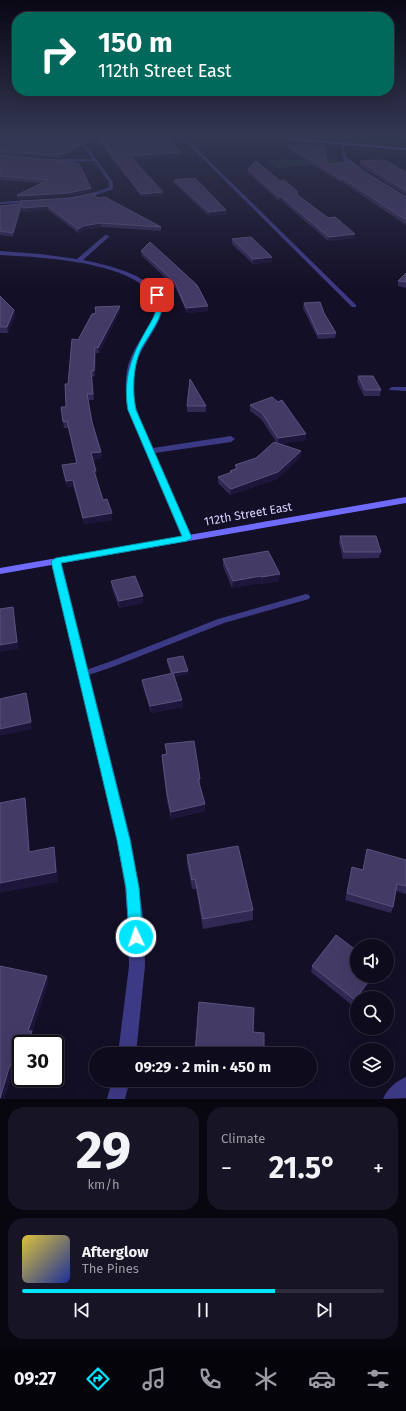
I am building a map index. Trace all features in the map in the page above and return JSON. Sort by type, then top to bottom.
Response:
[{"type":"main road","name":"112th Street East","points":[[0,571],[406,500]]},
{"type":"street","points":[[0,203],[80,196],[105,191],[111,186]]},
{"type":"street","points":[[233,186],[354,306]]},
{"type":"street","points":[[78,261],[107,236]]},
{"type":"street","points":[[0,253],[27,254],[110,267],[136,276],[148,284],[159,300],[158,313],[155,321],[137,352],[131,370],[129,391],[132,410],[151,451],[187,538]]},
{"type":"street","points":[[151,451],[231,439]]},
{"type":"street","points":[[56,561],[124,840],[132,888],[136,922],[137,966],[129,1047]]},
{"type":"street","points":[[392,1099],[406,1086]]},
{"type":"street","points":[[116,1099],[119,1087]]},
{"type":"lane","points":[[392,389],[406,389]]},
{"type":"lane","points":[[83,674],[227,619],[306,597]]},
{"type":"building","points":[[35,186],[90,186],[91,188],[69,193],[17,195]]},
{"type":"building","points":[[135,186],[158,186],[163,192],[141,194]]},
{"type":"building","points":[[181,186],[203,186],[226,210],[209,212]]},
{"type":"building","points":[[267,186],[291,186],[298,192],[295,193],[328,218],[335,217],[355,234],[329,237],[282,197],[279,197]]},
{"type":"building","points":[[355,186],[389,186],[406,197],[406,220]]},
{"type":"building","points":[[399,186],[406,186],[406,191]]},
{"type":"building","points":[[94,193],[97,198],[105,197],[161,227],[100,223],[83,226],[78,229],[48,206],[23,208],[21,205],[13,233],[0,231],[0,206],[21,204],[20,201],[72,198]]},
{"type":"building","points":[[251,237],[272,257],[253,259],[232,239]]},
{"type":"building","points":[[150,242],[197,285],[208,306],[186,308],[175,282],[141,251]]},
{"type":"building","points":[[406,273],[406,282],[398,281]]},
{"type":"building","points":[[0,296],[14,310],[7,327],[0,327]]},
{"type":"building","points":[[320,302],[324,313],[336,333],[318,334],[304,303]]},
{"type":"building","points":[[120,306],[98,348],[95,347],[94,371],[91,371],[93,394],[87,394],[92,422],[101,452],[91,453],[96,471],[94,471],[103,500],[107,499],[112,513],[83,518],[73,480],[66,481],[62,465],[77,463],[67,421],[63,422],[61,407],[66,407],[65,384],[68,384],[72,339],[78,340],[92,314],[96,313],[95,307]]},
{"type":"building","points":[[358,376],[373,376],[381,390],[365,390]]},
{"type":"building","points":[[190,379],[206,406],[187,406]]},
{"type":"building","points":[[272,397],[278,402],[282,400],[306,434],[278,438],[262,413],[250,405]]},
{"type":"building","points":[[274,442],[301,451],[278,472],[231,489],[218,477],[238,468],[235,465],[256,458]]},
{"type":"building","points":[[340,536],[376,536],[381,552],[344,552]]},
{"type":"building","points":[[268,551],[280,574],[233,581],[223,559]]},
{"type":"building","points":[[135,576],[143,596],[119,601],[111,581]]},
{"type":"building","points":[[13,607],[17,642],[0,645],[0,609]]},
{"type":"building","points":[[183,656],[188,671],[172,673],[167,659]]},
{"type":"building","points":[[173,673],[182,700],[150,706],[142,680]]},
{"type":"building","points":[[26,693],[31,722],[0,729],[0,699]]},
{"type":"building","points":[[194,741],[200,779],[198,779],[205,804],[171,812],[162,755],[167,754],[165,744]]},
{"type":"building","points":[[25,798],[29,852],[54,847],[56,872],[0,883],[0,803]]},
{"type":"building","points":[[238,846],[253,910],[203,919],[195,879],[192,880],[187,855]]},
{"type":"building","points":[[367,849],[406,860],[406,886],[397,884],[393,907],[347,893],[352,867],[363,870]]},
{"type":"building","points":[[336,935],[350,946],[350,983],[367,983],[361,991],[350,991],[350,996],[312,966]]},
{"type":"building","points":[[0,966],[47,976],[28,1031],[32,1031],[31,1035],[12,1035],[12,1065],[10,1065],[0,1098]]},
{"type":"building","points":[[199,1002],[254,1008],[253,1032],[264,1033],[264,1047],[196,1047]]},
{"type":"route","points":[[136,937],[136,922],[132,888],[124,840],[56,561],[187,538],[151,451],[132,410],[130,401],[129,391],[131,370],[137,352],[158,313],[160,304],[157,295]]}]
